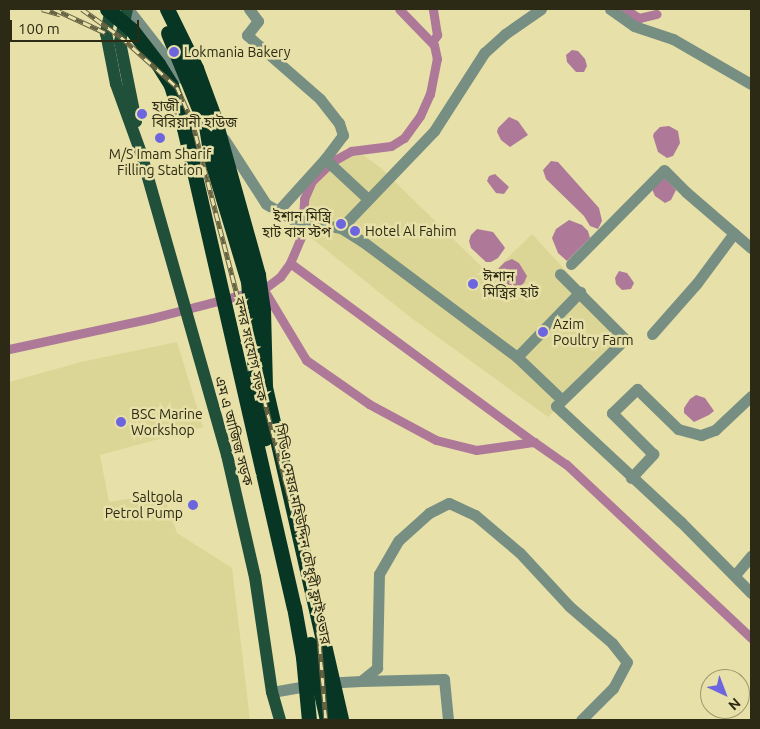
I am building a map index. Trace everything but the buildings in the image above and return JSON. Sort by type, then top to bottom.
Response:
[{"type":"highway","name":"বন্দর সংযোগ সড়ক","points":[[109,9],[132,30],[158,64],[171,85],[184,128],[294,607],[303,657],[309,720]]},
{"type":"highway","name":"সিডিএ মেয়র মহিউদ্দিন চৌধুরী ফ্লাইওভার","points":[[158,9],[206,126],[212,162],[248,282],[256,384],[263,431],[327,720]]},
{"type":"highway","points":[[167,9],[196,68],[214,117],[258,275],[263,310],[265,387],[340,720]]},
{"type":"main road","name":"এম এ আজিজ সড়ক","points":[[109,9],[106,33],[116,84],[141,153],[227,455],[255,577],[272,692],[280,720]]},
{"type":"main road","name":"এম এ আজিজ সড়ক","points":[[127,9],[121,37],[121,48],[141,153]]},
{"type":"street","points":[[127,9],[161,50],[208,114],[266,204],[294,220],[341,228],[517,357],[562,400]]},
{"type":"street","points":[[249,9],[258,20],[247,35],[320,99],[339,123],[343,136],[326,159],[277,212]]},
{"type":"street","points":[[341,228],[434,131],[484,53],[505,34],[541,9]]},
{"type":"street","points":[[610,9],[634,26],[673,39],[751,84]]},
{"type":"street","points":[[326,159],[368,199]]},
{"type":"street","points":[[571,264],[664,170],[686,192],[751,248]]},
{"type":"street","points":[[652,334],[697,283],[734,233]]},
{"type":"street","points":[[560,274],[625,339],[556,406],[735,575],[751,593]]},
{"type":"street","points":[[517,357],[580,292]]},
{"type":"street","points":[[631,478],[653,454],[612,413],[637,390],[678,429],[701,435],[715,430],[751,396]]},
{"type":"street","points":[[361,681],[377,668],[379,574],[398,540],[429,513],[450,503],[475,515],[520,553],[569,606],[612,643],[627,662],[613,688],[581,720]]},
{"type":"street","points":[[735,575],[751,556]]},
{"type":"street","points":[[272,692],[323,683],[444,679],[448,720]]},
{"type":"shaded area","points":[[572,50],[578,51],[585,59],[587,66],[584,72],[576,72],[567,62],[566,55]]},
{"type":"shaded area","points":[[509,117],[518,121],[528,135],[510,147],[501,140],[497,132],[498,128]]},
{"type":"shaded area","points":[[669,126],[678,131],[680,143],[673,156],[667,158],[658,152],[653,136],[660,127]]},
{"type":"shaded area","name":"ঈশান মিস্ত্রির হাট","points":[[363,155],[381,168],[490,275],[532,234],[629,339],[548,417],[410,317],[309,236],[306,217],[308,200],[316,185],[326,171],[338,162],[350,156]]},
{"type":"shaded area","points":[[551,161],[558,162],[599,208],[602,221],[598,229],[590,226],[584,216],[546,179],[543,170]]},
{"type":"shaded area","points":[[495,174],[509,187],[504,194],[496,193],[487,181],[489,176]]},
{"type":"shaded area","points":[[664,177],[676,190],[671,200],[665,203],[655,196],[652,189]]},
{"type":"shaded area","points":[[569,220],[582,225],[588,231],[590,238],[567,261],[558,253],[552,238],[556,229]]},
{"type":"shaded area","points":[[477,229],[493,232],[505,248],[498,258],[491,262],[486,262],[471,248],[469,241],[471,235]]},
{"type":"shaded area","points":[[512,259],[519,263],[527,276],[524,283],[519,287],[506,284],[498,276],[499,268],[505,262]]},
{"type":"shaded area","points":[[619,271],[627,273],[634,283],[631,289],[622,290],[616,284],[615,278]]},
{"type":"shaded area","points":[[177,342],[203,427],[100,455],[109,502],[163,493],[177,533],[232,568],[250,720],[9,720],[9,382],[81,362]]},
{"type":"shaded area","points":[[696,395],[705,398],[714,411],[694,422],[684,413],[684,408],[690,399]]},
{"type":"waterway","points":[[9,349],[152,318],[264,289],[280,277],[290,263],[301,237],[304,199],[312,181],[333,161],[351,151],[391,146],[404,138],[420,116],[430,94],[437,59],[434,45],[399,9]]},
{"type":"waterway","points":[[432,42],[437,35],[433,9]]},
{"type":"waterway","points":[[625,9],[639,18],[657,14]]},
{"type":"waterway","points":[[290,263],[534,442]]},
{"type":"waterway","points":[[264,290],[306,360],[369,404],[436,440],[476,450],[534,442],[566,464],[751,638]]},
{"type":"railway","points":[[42,9],[60,14]]},
{"type":"railway","points":[[54,9],[106,33]]},
{"type":"railway","points":[[82,9],[121,37],[177,87],[192,120],[316,598],[326,720]]},
{"type":"place","name":"Lokmania Bakery","points":[[174,52]]},
{"type":"place","name":"হাজী বিরিয়ানী হাউজ","points":[[142,114]]},
{"type":"place","name":"M/S Imam Sharif Filling Station","points":[[160,138]]},
{"type":"place","name":"ইশান মিস্ত্রি হাট বাস স্টপ","points":[[341,224]]},
{"type":"place","name":"Hotel Al Fahim","points":[[355,231]]},
{"type":"place","name":"ঈশান মিস্ত্রির হাট","points":[[473,284]]},
{"type":"place","name":"Azim Poultry Farm","points":[[543,332]]},
{"type":"place","name":"BSC Marine Workshop","points":[[121,422]]},
{"type":"place","name":"Saltgola Petrol Pump","points":[[193,505]]}]
